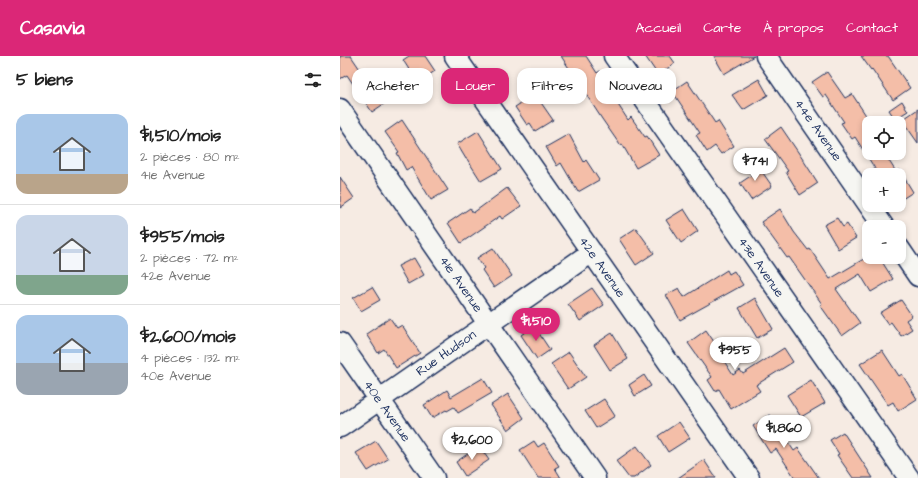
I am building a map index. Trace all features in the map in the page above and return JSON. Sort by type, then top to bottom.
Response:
[{"type":"street","name":"42e Avenue","points":[[455,56],[749,478]]},
{"type":"street","name":"43e Avenue","points":[[614,56],[909,478]]},
{"type":"street","name":"44e Avenue","points":[[766,56],[879,220]]},
{"type":"street","name":"41e Avenue","points":[[340,109],[595,478]]},
{"type":"street","name":"Rue Hudson","points":[[340,427],[592,252]]},
{"type":"street","points":[[906,258],[918,276]]},
{"type":"street","name":"40e Avenue","points":[[340,343],[434,478]]},
{"type":"building","points":[[340,56],[351,56],[359,68],[352,68],[352,82],[347,75],[340,79]]},
{"type":"building","points":[[409,56],[425,56],[433,68],[408,68],[403,60]]},
{"type":"building","points":[[561,56],[586,56],[595,70],[595,104],[618,104],[628,120],[631,117],[645,137],[647,136],[659,155],[636,168],[622,144],[620,145],[587,96],[587,68],[569,68]]},
{"type":"building","points":[[645,56],[670,56],[675,63],[668,68],[653,68]]},
{"type":"building","points":[[714,56],[754,56],[724,74]]},
{"type":"building","points":[[861,56],[888,56],[910,88],[893,100],[872,69],[871,70]]},
{"type":"building","points":[[827,72],[845,98],[852,94],[866,116],[862,116],[862,148],[855,137],[852,139],[841,123],[844,122],[826,95],[823,97],[812,82]]},
{"type":"building","points":[[759,79],[768,95],[743,110],[732,95]]},
{"type":"building","points":[[687,81],[715,123],[718,121],[734,146],[721,154],[715,146],[707,152],[696,135],[700,133],[676,97],[676,88]]},
{"type":"building","points":[[902,101],[908,111],[900,116],[893,116],[889,110]]},
{"type":"building","points":[[367,104],[384,104],[372,112]]},
{"type":"building","points":[[520,104],[542,104],[553,120],[535,131],[530,123],[527,125],[515,107]]},
{"type":"building","points":[[918,109],[918,143],[906,126],[906,117]]},
{"type":"building","points":[[402,120],[448,190],[431,200],[411,167],[406,170],[397,153],[399,152],[385,132]]},
{"type":"building","points":[[781,127],[818,183],[800,195],[786,172],[788,171],[765,139]]},
{"type":"building","points":[[478,131],[502,169],[481,181],[457,144]]},
{"type":"building","points":[[569,134],[584,162],[586,160],[599,180],[578,192],[561,163],[557,166],[546,147]]},
{"type":"building","points":[[754,160],[772,186],[751,200],[740,183],[752,175],[746,166]]},
{"type":"building","points":[[870,160],[888,160],[894,168],[875,168]]},
{"type":"building","points":[[340,177],[354,198],[340,208]]},
{"type":"building","points":[[906,180],[913,192],[906,196]]},
{"type":"building","points":[[507,188],[521,206],[502,219],[500,216],[461,243],[448,223],[470,208],[473,213]]},
{"type":"building","points":[[684,209],[698,231],[681,243],[666,220]]},
{"type":"building","points":[[780,209],[794,232],[808,250],[810,249],[830,279],[862,260],[862,264],[883,264],[893,279],[871,292],[860,274],[836,289],[860,323],[842,336],[820,305],[822,304],[789,257],[787,258],[761,222]]},
{"type":"building","points":[[837,218],[843,227],[847,224],[856,238],[838,249],[824,225]]},
{"type":"building","points":[[636,228],[654,253],[636,265],[619,239]]},
{"type":"building","points":[[493,248],[512,276],[494,288],[482,270],[484,268],[477,258]]},
{"type":"building","points":[[414,258],[424,275],[408,284],[398,266]]},
{"type":"building","points":[[727,270],[729,274],[734,271],[743,285],[680,320],[666,295],[679,288],[684,297]]},
{"type":"building","points":[[372,287],[380,300],[361,311],[353,298]]},
{"type":"building","points":[[592,288],[604,305],[580,321],[568,304]]},
{"type":"building","points":[[755,298],[773,329],[757,338],[739,308]]},
{"type":"building","points":[[901,300],[912,316],[906,320],[912,329],[901,336],[891,322],[888,324],[880,313]]},
{"type":"building","points":[[390,318],[397,328],[402,325],[420,353],[396,368],[384,349],[378,353],[366,334]]},
{"type":"building","points":[[534,326],[550,350],[537,359],[521,335]]},
{"type":"building","points":[[706,330],[719,349],[717,350],[733,375],[740,370],[743,374],[784,348],[793,362],[756,385],[760,391],[731,409],[719,389],[715,391],[708,380],[712,377],[688,343]]},
{"type":"building","points":[[612,333],[628,359],[610,370],[594,345]]},
{"type":"building","points":[[882,350],[899,376],[902,374],[917,399],[898,411],[893,402],[888,405],[860,364]]},
{"type":"building","points":[[569,352],[586,377],[568,389],[551,364]]},
{"type":"building","points":[[644,375],[651,386],[635,396],[629,385]]},
{"type":"building","points":[[483,378],[492,393],[458,413],[454,407],[432,418],[424,405],[447,390],[451,397]]},
{"type":"building","points":[[811,380],[825,403],[801,417],[787,395]]},
{"type":"building","points":[[508,394],[524,418],[508,430],[491,405]]},
{"type":"building","points":[[604,399],[615,416],[596,428],[585,411]]},
{"type":"building","points":[[770,415],[794,451],[798,448],[819,478],[795,478],[776,449],[770,453],[753,426]]},
{"type":"building","points":[[679,422],[690,438],[668,452],[658,436]]},
{"type":"building","points":[[843,432],[873,478],[853,478],[837,455],[839,454],[830,440]]},
{"type":"building","points":[[376,441],[388,459],[368,471],[356,453]]},
{"type":"building","points":[[534,441],[538,447],[544,443],[559,466],[555,468],[561,478],[538,478],[520,450]]},
{"type":"building","points":[[479,446],[489,460],[465,476],[456,462]]},
{"type":"building","points":[[637,446],[651,465],[634,478],[629,478],[616,461]]},
{"type":"building","points":[[704,460],[716,478],[678,478]]}]
